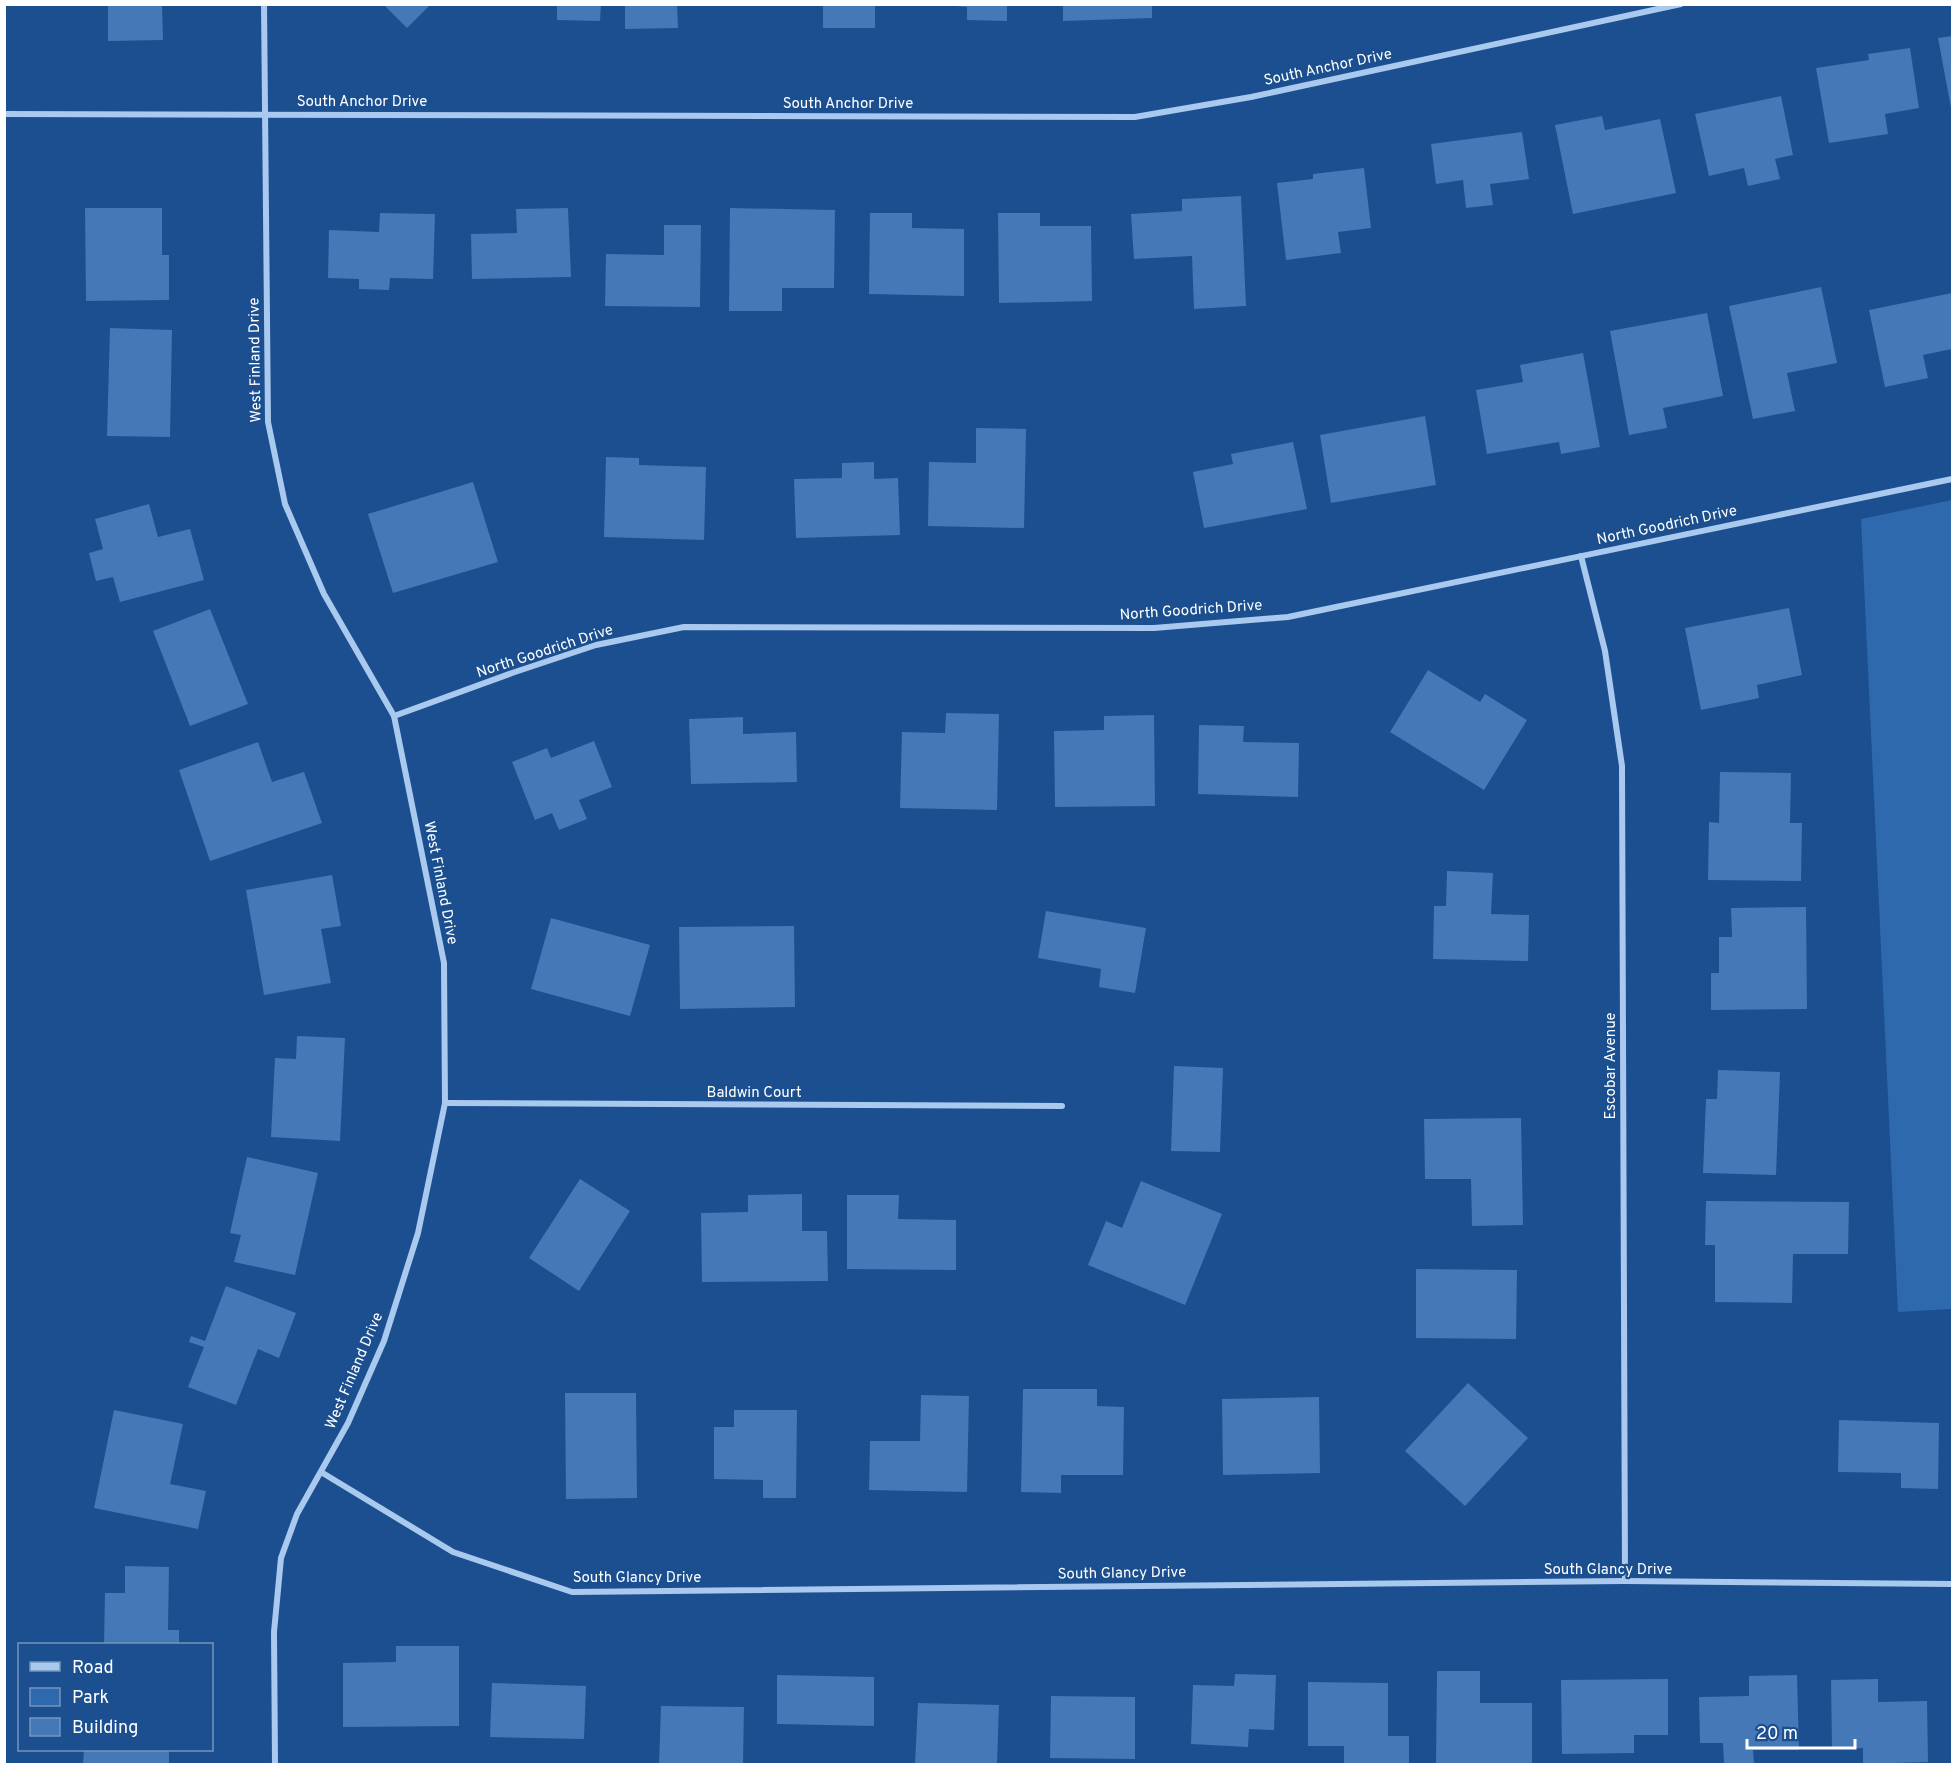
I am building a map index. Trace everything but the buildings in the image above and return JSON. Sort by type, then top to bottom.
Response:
[{"type":"street","name":"West Finland Drive","points":[[264,4],[268,422],[285,504],[324,594],[394,716],[444,963],[444,1103],[418,1233],[384,1341],[348,1423],[297,1514],[281,1558],[274,1632],[275,1764]]},
{"type":"street","name":"South Anchor Drive","points":[[4,114],[1136,117],[1251,97],[1680,4]]},
{"type":"street","name":"North Goodrich Drive","points":[[394,716],[596,645],[684,627],[1154,628],[1288,616],[1953,479]]},
{"type":"street","name":"Escobar Avenue","points":[[1581,556],[1605,651],[1622,766],[1625,1581]]},
{"type":"street","name":"Baldwin Court","points":[[444,1103],[1062,1106]]},
{"type":"street","name":"South Glancy Drive","points":[[321,1472],[453,1552],[572,1592],[1625,1581],[1953,1584]]},
{"type":"green space","points":[[1952,500],[1952,1309],[1898,1312],[1861,519]]}]
